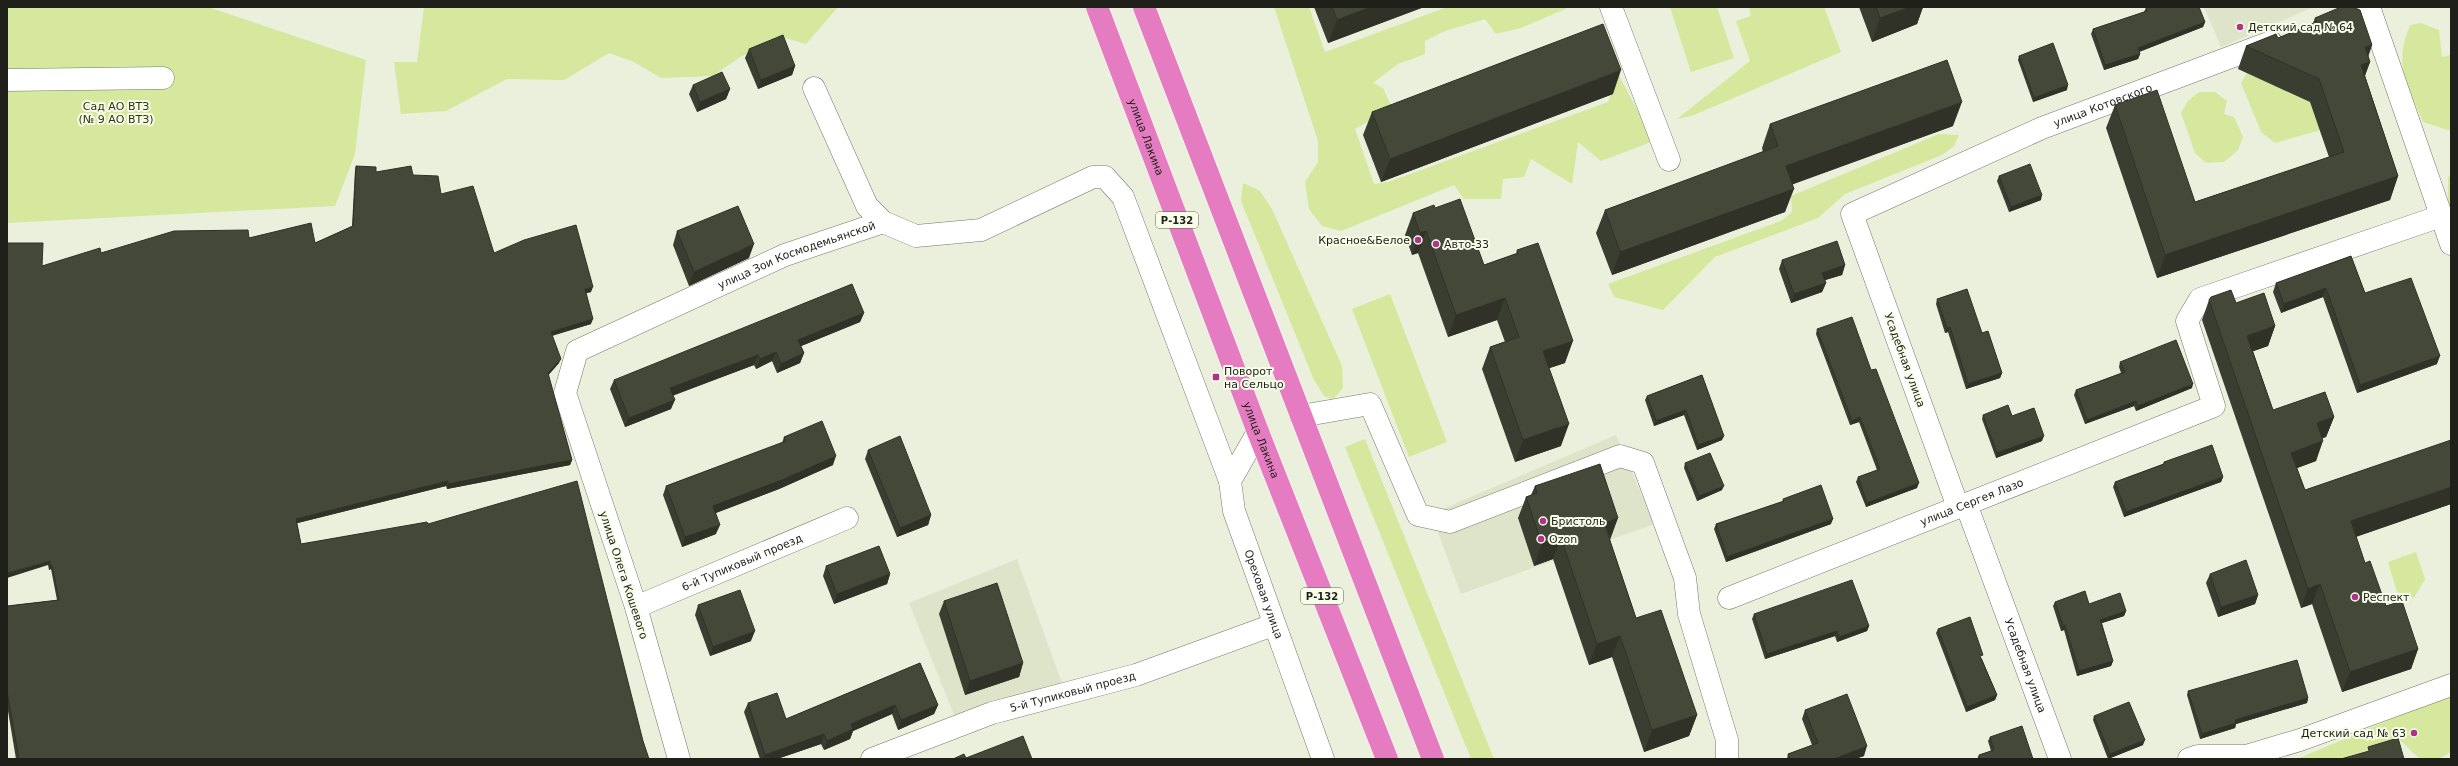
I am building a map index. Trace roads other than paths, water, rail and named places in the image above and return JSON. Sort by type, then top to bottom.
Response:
[{"type":"highway","name":"улица Лакина","points":[[1096,7],[1258,432],[1387,759]]},
{"type":"highway","points":[[1144,7],[1433,759]]},
{"type":"street","points":[[1611,7],[1669,160]]},
{"type":"street","points":[[2358,8],[2451,244]]},
{"type":"street","name":"улица Котовского","points":[[1852,214],[2042,128],[2224,61],[2290,34]]},
{"type":"street","points":[[7,80],[163,78]]},
{"type":"street","points":[[814,88],[867,206],[883,222]]},
{"type":"street","name":"улица Зои Космодемьянской","points":[[565,393],[577,351],[785,254],[883,222],[916,236],[981,230],[1093,177],[1105,177]]},
{"type":"street","name":"Ореховая улица","points":[[1105,177],[1123,197],[1230,481],[1234,511],[1273,625],[1323,759]]},
{"type":"street","name":"Усадебная улица","points":[[1852,214],[1962,506],[2060,759]]},
{"type":"street","name":"улица Сергея Лазо","points":[[1729,598],[2214,406],[2187,321],[2200,299],[2441,216]]},
{"type":"street","name":"улица Олега Кошевого","points":[[565,393],[636,607],[679,759]]},
{"type":"street","points":[[1301,416],[1370,404],[1418,515],[1450,522],[1620,456],[1643,463],[1685,578],[1689,614],[1727,740],[1727,759]]},
{"type":"street","points":[[1230,481],[1258,432]]},
{"type":"street","name":"6-й Тупиковый проезд","points":[[636,607],[847,518]]},
{"type":"street","name":"5-й Тупиковый проезд","points":[[872,759],[992,713],[1136,675],[1273,625]]},
{"type":"street","points":[[2189,759],[2198,756],[2246,756],[2300,740],[2451,685]]},
{"type":"place","name":"Детский сад № 64","points":[[2240,27]]},
{"type":"place","name":"Красное&Белое","points":[[1418,240]]},
{"type":"place","name":"Авто-33","points":[[1436,244]]},
{"type":"place","name":"Поворот на Сельцо","points":[[1216,377]]},
{"type":"place","name":"Бристоль","points":[[1543,521]]},
{"type":"place","name":"Ozon","points":[[1541,539]]},
{"type":"place","name":"Респект","points":[[2355,597]]},
{"type":"place","name":"Детский сад № 63","points":[[2414,733]]},
{"type":"park label","name":"Сад АО ВТЗ (№ 9 АО ВТЗ)","points":[[116,112]]}]
